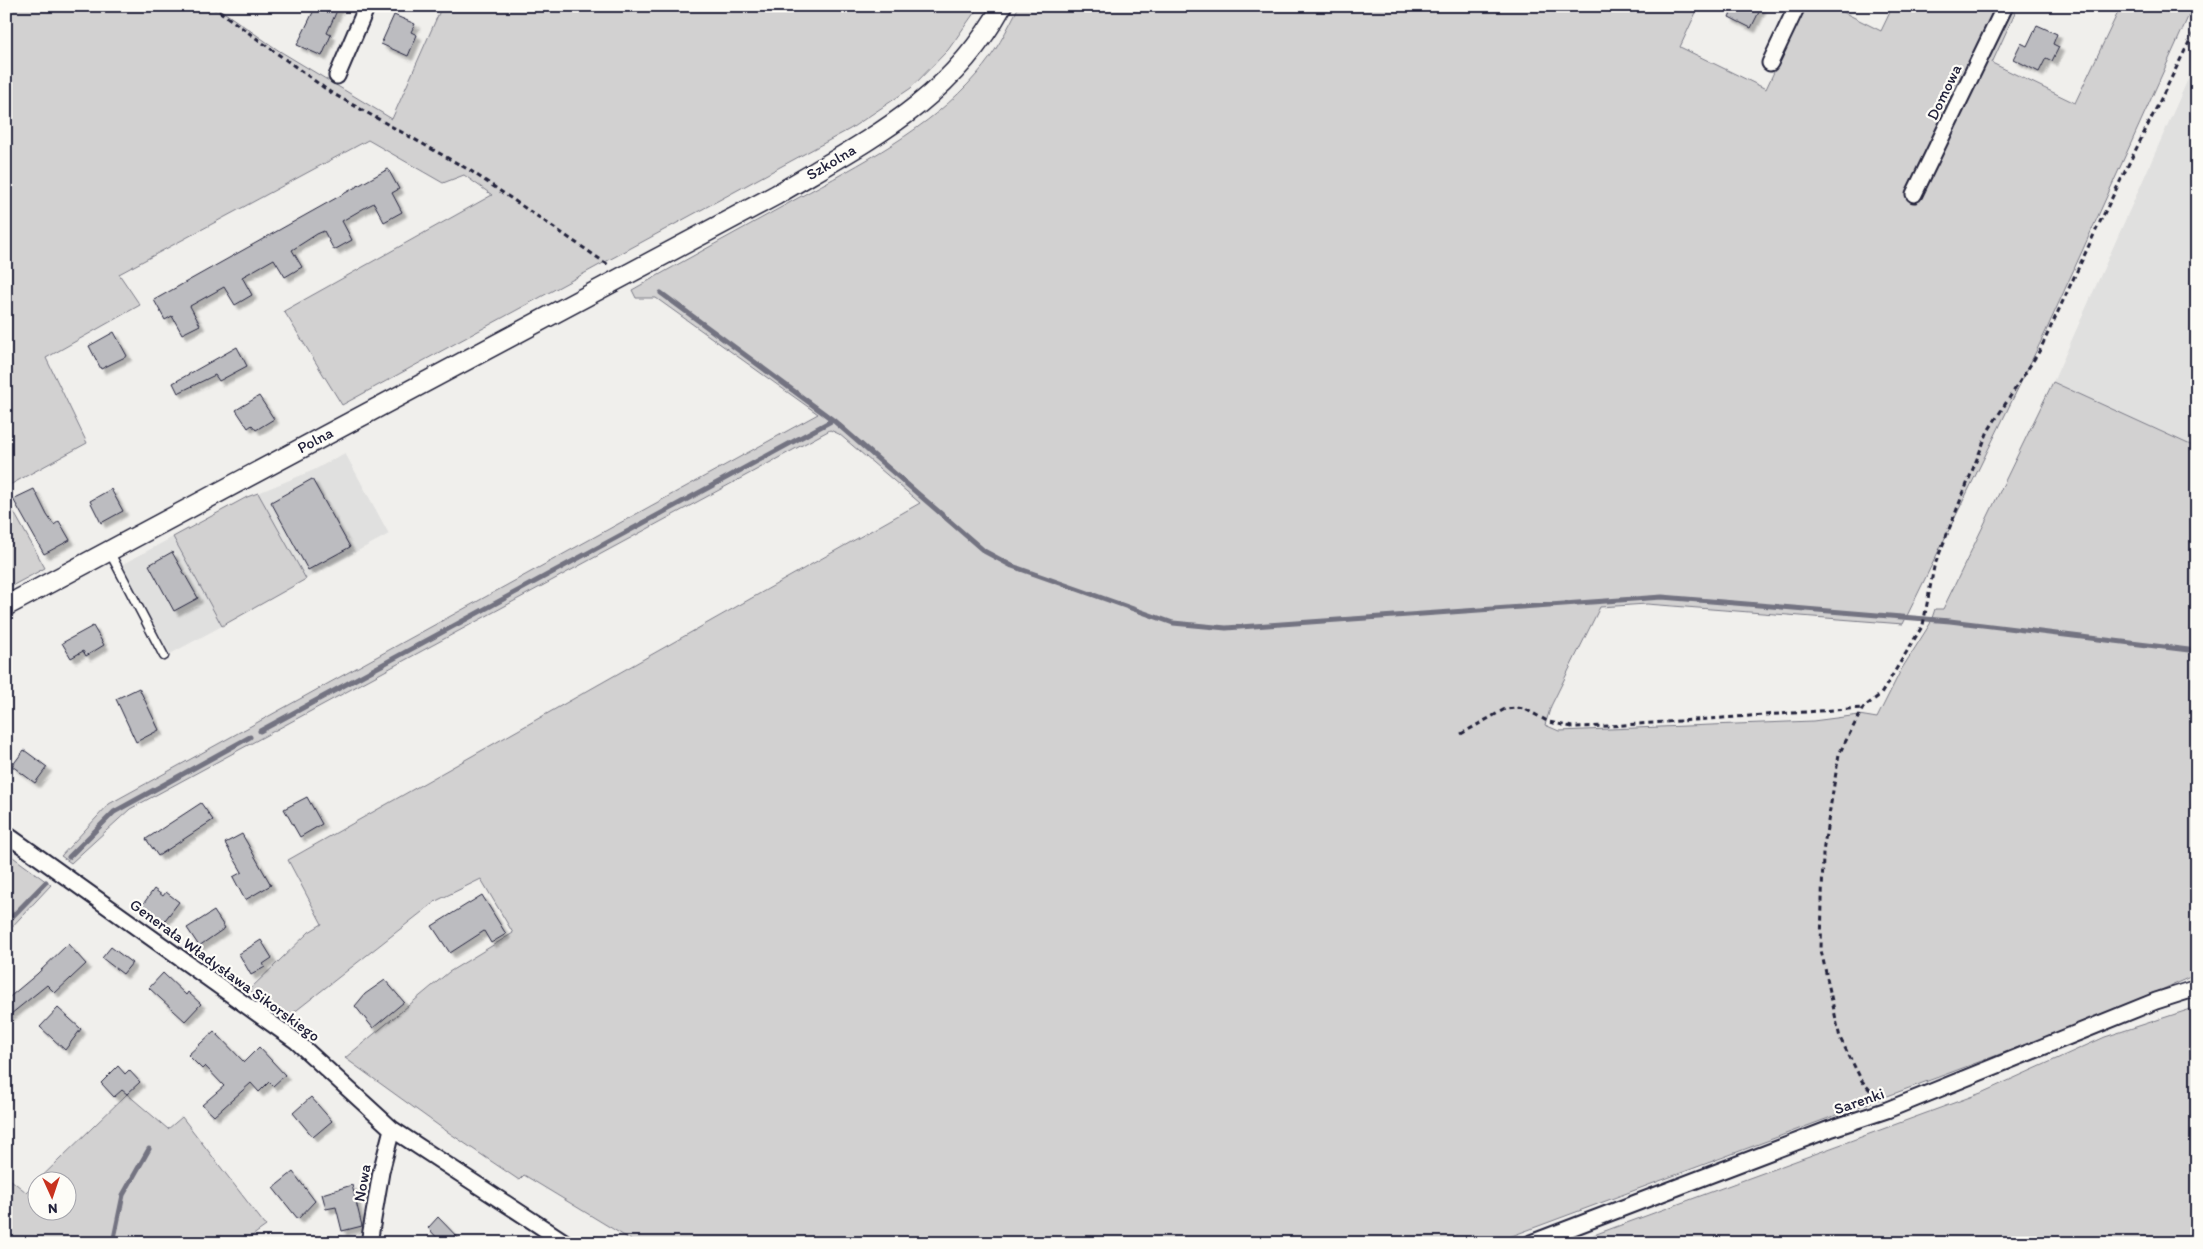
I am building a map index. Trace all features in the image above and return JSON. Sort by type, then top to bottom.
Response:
[{"type":"street","points":[[336,76],[367,6]]},
{"type":"street","name":"Szkolna","points":[[625,275],[776,194],[898,121],[927,100],[960,66],[981,40],[1002,6]]},
{"type":"street","points":[[1770,63],[1797,6]]},
{"type":"street","name":"Domowa","points":[[1914,194],[2005,6]]},
{"type":"street","name":"Polna","points":[[6,606],[625,275]]},
{"type":"street","name":"Generała Władysława Sikorskiego","points":[[6,834],[296,1041],[392,1130],[566,1243]]},
{"type":"street","name":"Sarenki","points":[[1531,1243],[1830,1129],[1887,1110],[2156,1001],[2197,988]]},
{"type":"street","name":"Nowa","points":[[370,1243],[381,1172],[392,1130]]},
{"type":"lane","points":[[109,551],[164,656]]},
{"type":"path","points":[[212,6],[330,92],[471,171],[625,275]]},
{"type":"path","points":[[1887,1110],[1862,1081],[1840,1038],[1821,950],[1823,852],[1839,754],[1863,708],[1881,694],[1923,624],[1934,567],[1988,431],[2040,350],[2098,226],[2197,26]]},
{"type":"path","points":[[1461,734],[1505,709],[1525,709],[1549,722],[1572,727],[1863,708]]},
{"type":"shaded area","points":[[6,6],[215,6],[278,50],[392,119],[442,6],[979,6],[948,50],[911,88],[850,129],[342,405],[284,311],[492,195],[464,175],[443,183],[368,140],[119,274],[140,305],[46,358],[87,443],[6,487]]},
{"type":"shaded area","points":[[1019,6],[1699,6],[1680,47],[1766,89],[1805,6],[1831,6],[1881,31],[1893,6],[2018,6],[1992,63],[2075,103],[2121,6],[2193,6],[2046,331],[1903,624],[1647,604],[1600,607],[1551,706],[1545,725],[1559,731],[1813,721],[1859,715],[1877,718],[1901,670],[1930,624],[1935,609],[1943,609],[2053,382],[2197,448],[2197,974],[2105,1015],[1493,1243],[636,1243],[524,1175],[519,1180],[442,1128],[345,1058],[449,972],[513,933],[481,879],[436,901],[288,1017],[249,990],[309,932],[322,924],[288,860],[920,503],[839,434],[830,430],[130,809],[71,863],[61,856],[109,804],[818,414],[656,298],[636,298],[632,290],[846,172],[893,144],[938,112],[977,74],[1000,42]]},
{"type":"shaded area","points":[[2197,59],[2197,448],[2053,382]]},
{"type":"shaded area","points":[[345,453],[389,534],[306,579],[258,493],[314,470]]},
{"type":"shaded area","points":[[258,493],[306,579],[222,626],[173,537],[247,497]]},
{"type":"shaded area","points":[[6,498],[45,568],[6,589]]},
{"type":"shaded area","points":[[173,537],[222,626],[170,654],[121,565]]},
{"type":"shaded area","points":[[6,852],[51,885],[6,933]]},
{"type":"shaded area","points":[[2197,1007],[2197,1243],[1572,1243],[1981,1093],[2105,1037]]},
{"type":"shaded area","points":[[127,1094],[168,1129],[182,1117],[266,1226],[242,1243],[6,1243],[6,1176],[26,1192],[28,1190],[28,1222],[78,1222],[78,1172],[47,1172]]},
{"type":"building","points":[[316,6],[339,6],[327,33],[331,35],[322,56],[297,45]]},
{"type":"building","points":[[1734,6],[1762,6],[1751,28],[1729,17]]},
{"type":"building","points":[[394,15],[415,24],[411,32],[417,35],[408,56],[381,44]]},
{"type":"building","points":[[2037,25],[2057,34],[2053,44],[2059,47],[2052,61],[2046,58],[2039,72],[2013,59],[2021,43],[2027,46]]},
{"type":"building","points":[[388,169],[399,189],[392,193],[402,212],[384,222],[374,203],[342,221],[352,240],[334,250],[324,231],[317,234],[292,250],[302,267],[285,277],[274,259],[242,277],[252,295],[235,305],[224,287],[190,306],[200,325],[182,334],[172,316],[165,320],[154,300]]},
{"type":"building","points":[[114,332],[127,356],[101,369],[89,346]]},
{"type":"building","points":[[237,347],[247,366],[219,381],[215,375],[178,393],[173,383]]},
{"type":"building","points":[[259,396],[274,419],[256,430],[252,425],[248,428],[236,410]]},
{"type":"building","points":[[312,479],[350,547],[308,570],[271,502]]},
{"type":"building","points":[[34,489],[54,525],[59,521],[70,540],[44,554],[13,499]]},
{"type":"building","points":[[111,489],[123,511],[101,523],[90,501]]},
{"type":"building","points":[[172,552],[198,598],[174,611],[149,565]]},
{"type":"building","points":[[93,626],[104,645],[86,656],[83,651],[71,658],[62,643]]},
{"type":"building","points":[[139,688],[159,730],[136,742],[116,699]]},
{"type":"building","points":[[24,750],[47,767],[35,783],[12,766]]},
{"type":"building","points":[[307,797],[322,824],[300,837],[284,809]]},
{"type":"building","points":[[201,803],[213,820],[158,856],[146,839]]},
{"type":"building","points":[[242,834],[271,885],[245,900],[233,877],[242,872],[225,843]]},
{"type":"building","points":[[154,889],[163,896],[166,892],[179,902],[162,924],[141,907]]},
{"type":"building","points":[[482,895],[506,934],[491,943],[484,931],[450,953],[432,926]]},
{"type":"building","points":[[214,911],[225,928],[199,946],[187,928]]},
{"type":"building","points":[[261,940],[272,958],[263,964],[265,967],[251,975],[239,954]]},
{"type":"building","points":[[68,944],[86,964],[55,993],[47,985],[6,1018],[6,1000]]},
{"type":"building","points":[[111,947],[132,963],[123,974],[102,958]]},
{"type":"building","points":[[163,973],[186,995],[188,992],[201,1004],[185,1021],[149,988]]},
{"type":"building","points":[[385,980],[404,1002],[373,1028],[355,1006],[365,994]]},
{"type":"building","points":[[58,1008],[81,1029],[65,1050],[40,1027]]},
{"type":"building","points":[[214,1031],[244,1062],[259,1047],[285,1075],[273,1086],[269,1082],[259,1092],[251,1083],[214,1116],[202,1105],[224,1086],[205,1066],[202,1069],[188,1055]]},
{"type":"building","points":[[118,1066],[125,1074],[129,1070],[140,1082],[127,1094],[122,1090],[114,1097],[101,1083]]},
{"type":"building","points":[[311,1097],[332,1121],[313,1137],[293,1113]]},
{"type":"building","points":[[293,1172],[315,1201],[298,1219],[273,1188]]},
{"type":"building","points":[[352,1185],[362,1226],[342,1231],[336,1207],[326,1209],[322,1194]]},
{"type":"building","points":[[438,1217],[463,1243],[442,1243],[428,1228]]},
{"type":"waterway","points":[[661,293],[833,420],[984,551],[1012,566],[1173,623],[1226,628],[1662,597],[1950,621],[2197,651]]},
{"type":"waterway","points":[[260,731],[833,420]]},
{"type":"waterway","points":[[69,857],[114,812],[250,737]]},
{"type":"waterway","points":[[6,923],[46,882]]},
{"type":"waterway","points":[[113,1243],[123,1195],[149,1149]]}]
